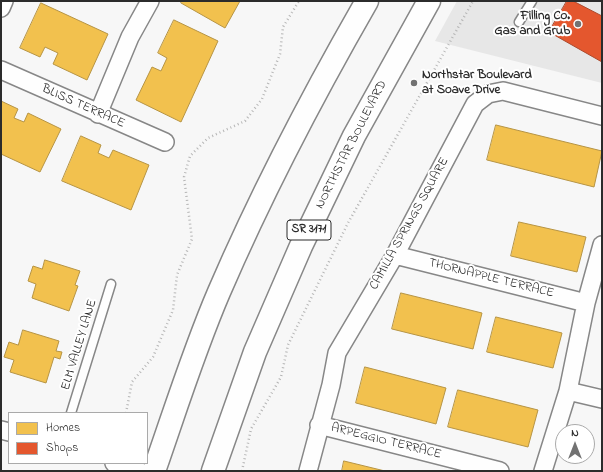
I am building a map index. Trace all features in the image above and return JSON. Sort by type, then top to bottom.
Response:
[{"type":"main road","points":[[154,471],[207,321],[240,246],[273,176],[367,1]]},
{"type":"main road","name":"NORTHSTAR BOULEVARD","points":[[213,471],[254,352],[301,246],[354,136],[429,1]]},
{"type":"street","points":[[1,8],[4,1]]},
{"type":"street","points":[[98,114],[130,37],[150,1]]},
{"type":"street","name":"BLISS TERRACE","points":[[1,70],[164,142]]},
{"type":"street","name":"CAMILLA SPRINGS SQUARE","points":[[308,471],[319,425],[331,385],[337,353],[395,255],[475,104],[488,94],[503,91],[602,116]]},
{"type":"street","points":[[543,471],[568,391],[586,303],[602,245]]},
{"type":"street","name":"THORNAPPLE TERRACE","points":[[395,255],[586,303]]},
{"type":"street","points":[[568,391],[602,399]]},
{"type":"street","name":"ARPEGGIO TERRACE","points":[[319,425],[500,471]]},
{"type":"street","points":[[117,464],[139,471]]},
{"type":"lane","points":[[520,22],[532,1]]},
{"type":"lane","name":"ELM VALLEY LANE","points":[[71,412],[111,284]]},
{"type":"path","points":[[126,412],[132,382],[153,357],[173,310],[177,276],[192,239],[184,177],[190,156],[208,138],[245,121],[262,98],[280,54],[283,27],[299,1]]},
{"type":"path","points":[[242,471],[251,428],[281,377],[288,345],[348,223],[473,1]]},
{"type":"shaded area","points":[[457,1],[602,1],[602,83],[435,41]]},
{"type":"building: Homes","points":[[182,1],[240,1],[225,28],[181,3]]},
{"type":"building: Homes","points":[[41,3],[108,34],[87,80],[53,64],[58,53],[45,47],[40,57],[20,48]]},
{"type":"building: Homes","points":[[174,20],[218,41],[181,122],[136,100],[152,67],[161,71],[167,58],[158,53]]},
{"type":"building: Homes","points":[[1,101],[18,109],[14,118],[24,122],[28,113],[61,129],[40,172],[1,154]]},
{"type":"building: Homes","points":[[496,125],[602,151],[594,187],[487,160]]},
{"type":"building: Homes","points":[[81,136],[101,145],[98,153],[109,158],[113,150],[149,165],[131,210],[62,181]]},
{"type":"building: Homes","points":[[519,222],[586,237],[577,272],[511,256]]},
{"type":"building: Homes","points":[[45,260],[80,271],[75,285],[78,286],[69,311],[32,298],[36,284],[28,281],[33,266],[42,269]]},
{"type":"building: Homes","points":[[401,293],[482,313],[473,349],[392,329]]},
{"type":"building: Homes","points":[[496,317],[562,333],[553,368],[487,352]]},
{"type":"building: Homes","points":[[23,330],[59,341],[56,351],[62,352],[60,359],[54,357],[46,383],[10,372],[14,360],[4,357],[9,342],[18,345]]},
{"type":"building: Homes","points":[[365,367],[446,388],[436,424],[356,403]]},
{"type":"building: Homes","points":[[458,390],[538,410],[528,447],[448,427]]},
{"type":"building: Homes","points":[[344,461],[385,471],[342,471]]},
{"type":"building: Shops","name":"Filling Co. Gas and Grub","points":[[567,1],[573,1],[602,16],[602,62],[549,32]]},
{"type":"place","name":"Filling Co. Gas and Grub","points":[[578,24]]},
{"type":"place","name":"Northstar Boulevard at Soave Drive","points":[[414,83]]}]
